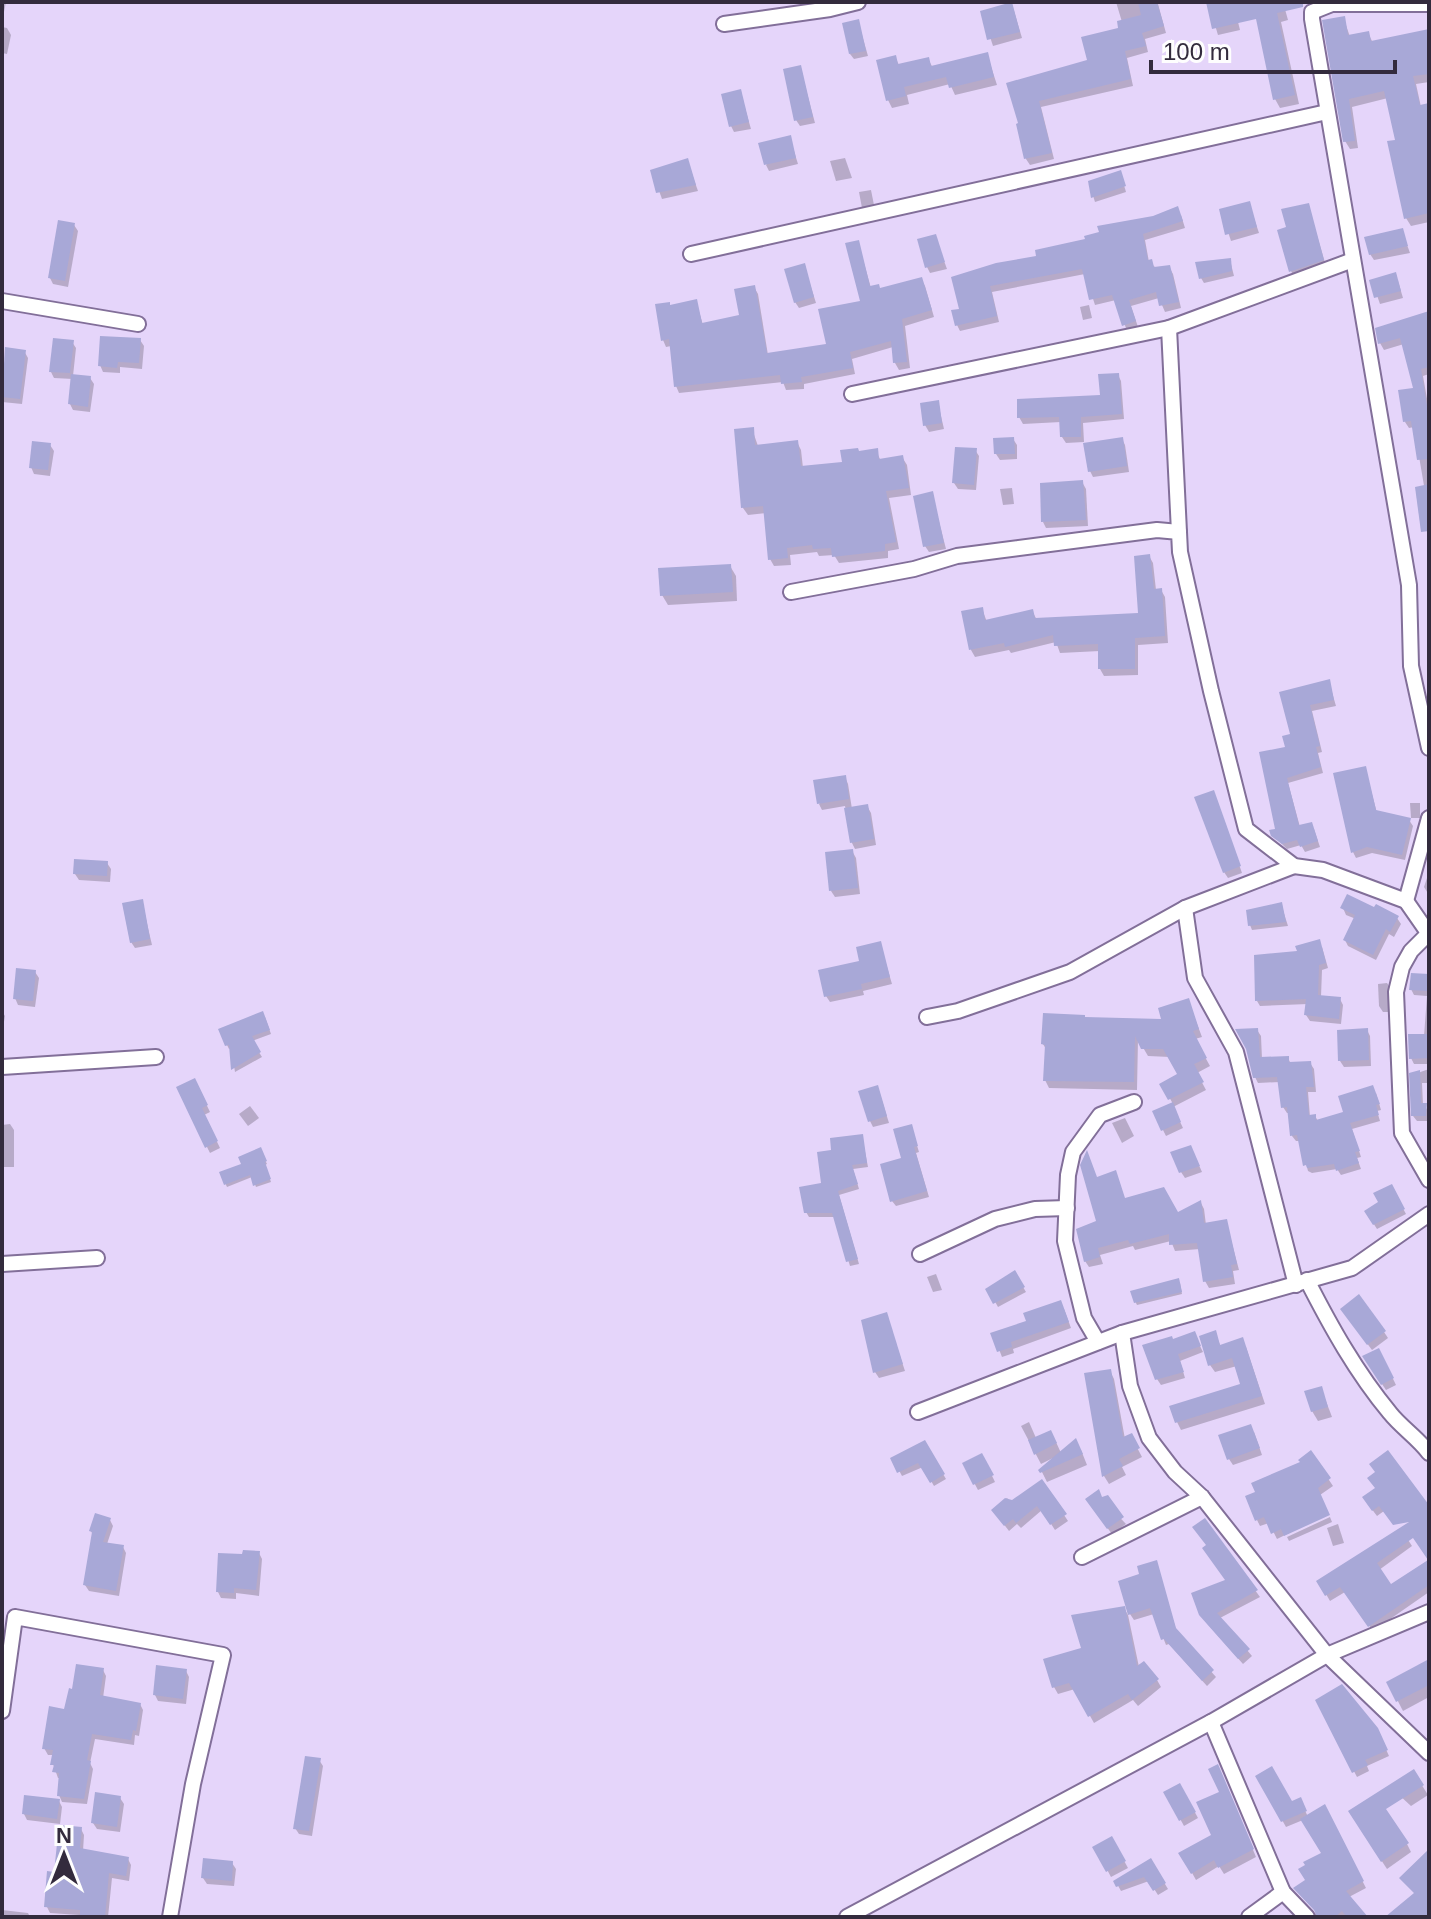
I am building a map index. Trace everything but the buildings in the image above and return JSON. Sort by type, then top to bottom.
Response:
[{"type":"street","points":[[724,24],[858,2]]},
{"type":"street","points":[[1429,4],[1332,4],[1312,12],[1409,585],[1411,666],[1429,748]]},
{"type":"street","points":[[691,254],[1327,112]]},
{"type":"street","points":[[852,394],[1169,328],[1353,260]]},
{"type":"street","points":[[2,301],[138,324]]},
{"type":"street","points":[[1169,328],[1180,552],[1211,691],[1246,829],[1294,866]]},
{"type":"street","points":[[791,592],[914,569],[957,556],[1157,530],[1179,532]]},
{"type":"street","points":[[1406,901],[1429,818]]},
{"type":"street","points":[[927,1017],[958,1011],[1070,972],[1185,908],[1294,866],[1323,870],[1406,901],[1429,934],[1411,951],[1402,967],[1396,992],[1402,1133],[1429,1180]]},
{"type":"street","points":[[1185,908],[1195,978],[1236,1052],[1301,1283],[1381,1402],[1401,1427],[1428,1447]]},
{"type":"street","points":[[2,1067],[156,1057]]},
{"type":"street","points":[[1098,1342],[1084,1318],[1065,1241],[1068,1175],[1073,1152],[1100,1115],[1134,1102]]},
{"type":"street","points":[[920,1254],[995,1219],[1035,1209],[1067,1208]]},
{"type":"street","points":[[918,1412],[1122,1333],[1352,1268],[1429,1214]]},
{"type":"street","points":[[2,1264],[97,1258]]},
{"type":"street","points":[[1122,1333],[1130,1386],[1149,1438],[1175,1472],[1202,1497],[1327,1655],[1429,1753]]},
{"type":"street","points":[[1082,1557],[1202,1497]]},
{"type":"street","points":[[847,1917],[1211,1722],[1327,1655],[1429,1612]]},
{"type":"street","points":[[2,1711],[8,1616],[223,1655],[193,1784],[170,1917]]},
{"type":"street","points":[[1211,1722],[1283,1892],[1307,1917]]},
{"type":"street","points":[[1249,1917],[1283,1892]]}]
